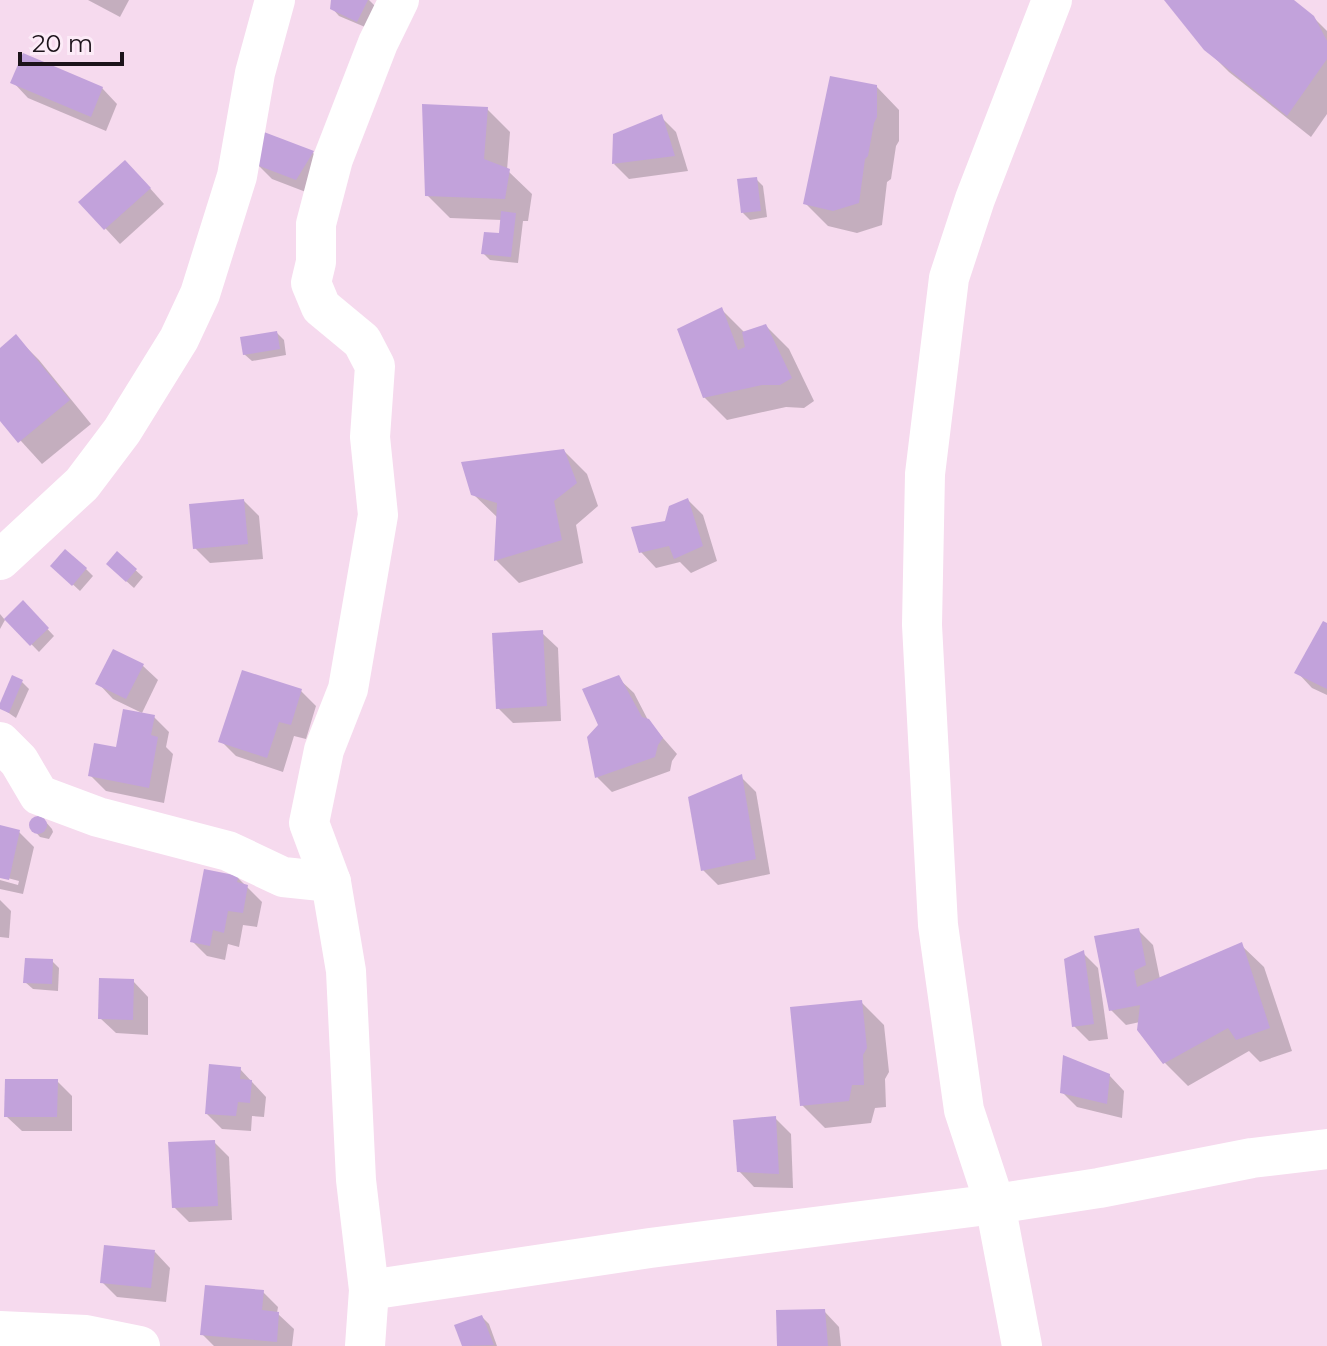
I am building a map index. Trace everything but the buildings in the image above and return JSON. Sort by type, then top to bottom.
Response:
[{"type":"street","points":[[0,560],[82,484],[122,431],[179,339],[200,294],[237,176],[255,73],[275,0]]},
{"type":"street","points":[[365,1346],[369,1290],[356,1180],[346,971],[331,882],[309,823],[324,750],[348,689],[378,515],[370,437],[375,366],[362,341],[321,307],[311,283],[316,262],[316,224],[333,159],[378,43],[399,0]]},
{"type":"street","points":[[1022,1346],[995,1204],[964,1110],[938,925],[922,625],[925,474],[949,278],[975,199],[1052,0]]},
{"type":"street","points":[[0,742],[19,761],[39,795],[98,817],[228,851],[283,877],[331,882]]},
{"type":"street","points":[[369,1290],[650,1248],[995,1204],[1099,1188],[1252,1158],[1327,1149]]},
{"type":"street","points":[[0,1331],[86,1335],[140,1346]]}]
